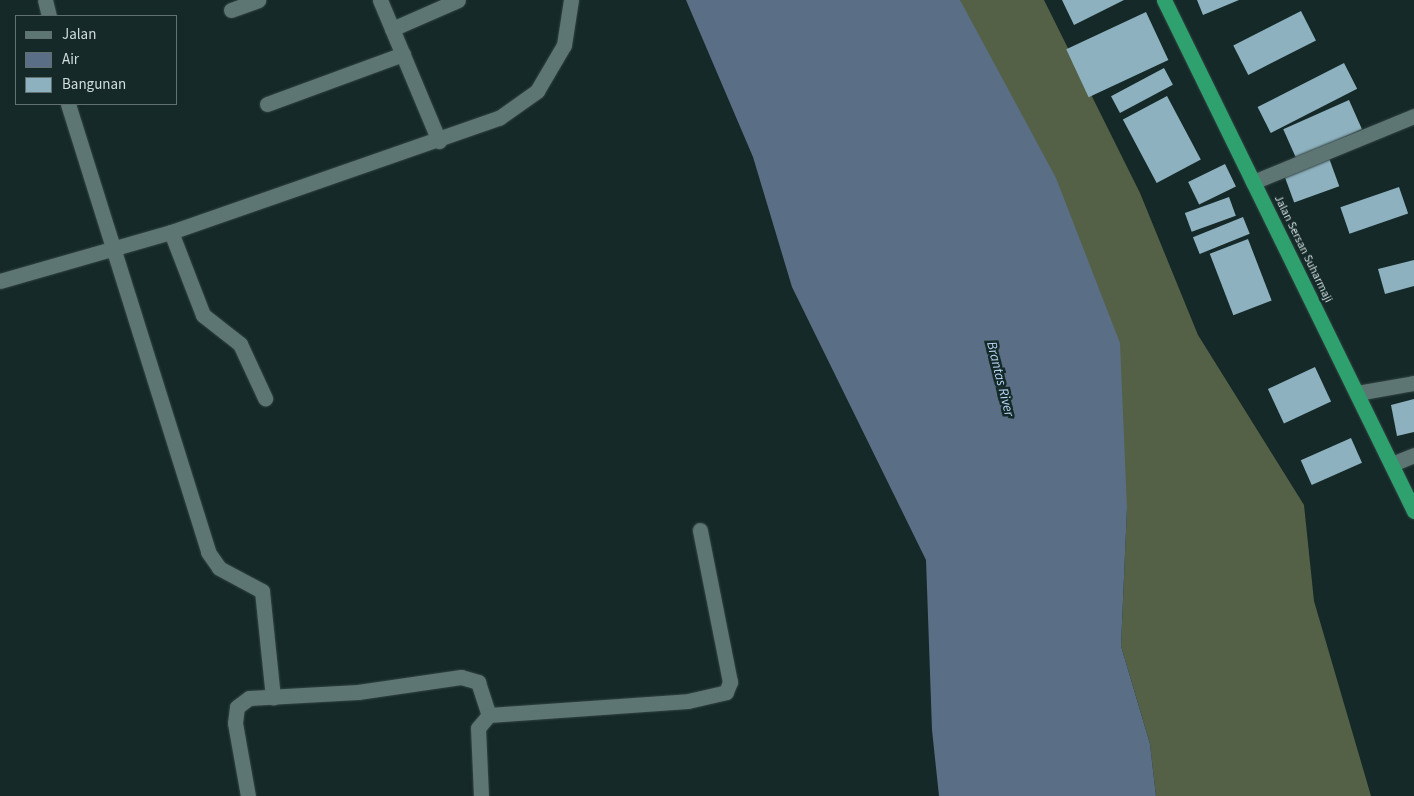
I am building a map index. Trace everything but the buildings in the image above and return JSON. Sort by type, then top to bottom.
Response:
[{"type":"highway","name":"Jalan Sersan Suharmaji","points":[[1164,0],[1414,511]]},
{"type":"street","points":[[45,0],[49,15]]},
{"type":"street","points":[[231,10],[258,0]]},
{"type":"street","points":[[380,0],[439,141]]},
{"type":"street","points":[[392,29],[458,0]]},
{"type":"street","points":[[0,281],[171,232],[439,141],[499,118],[537,91],[564,45],[571,0]]},
{"type":"street","points":[[267,104],[402,54]]},
{"type":"street","points":[[68,105],[112,250],[208,552],[226,573],[249,581],[262,591],[273,697]]},
{"type":"street","points":[[1254,182],[1414,116]]},
{"type":"street","points":[[171,232],[204,315],[240,344],[265,398]]},
{"type":"street","points":[[1357,393],[1414,383]]},
{"type":"street","points":[[1392,464],[1414,455]]},
{"type":"street","points":[[481,796],[478,728],[489,715],[688,701],[726,692],[730,682],[700,530]]},
{"type":"street","points":[[248,796],[235,723],[237,707],[250,698],[358,692],[461,677],[478,682],[489,715]]},
{"type":"green space","points":[[960,0],[1044,0],[1140,193],[1198,335],[1304,505],[1314,601],[1371,796],[1156,796],[1150,744],[1121,646],[1127,508]]},
{"type":"water","name":"Brantas River","points":[[686,0],[960,0],[1056,178],[1120,343],[1127,508],[1121,646],[1150,744],[1156,796],[939,796],[932,730],[926,560],[792,287],[753,157]]}]
